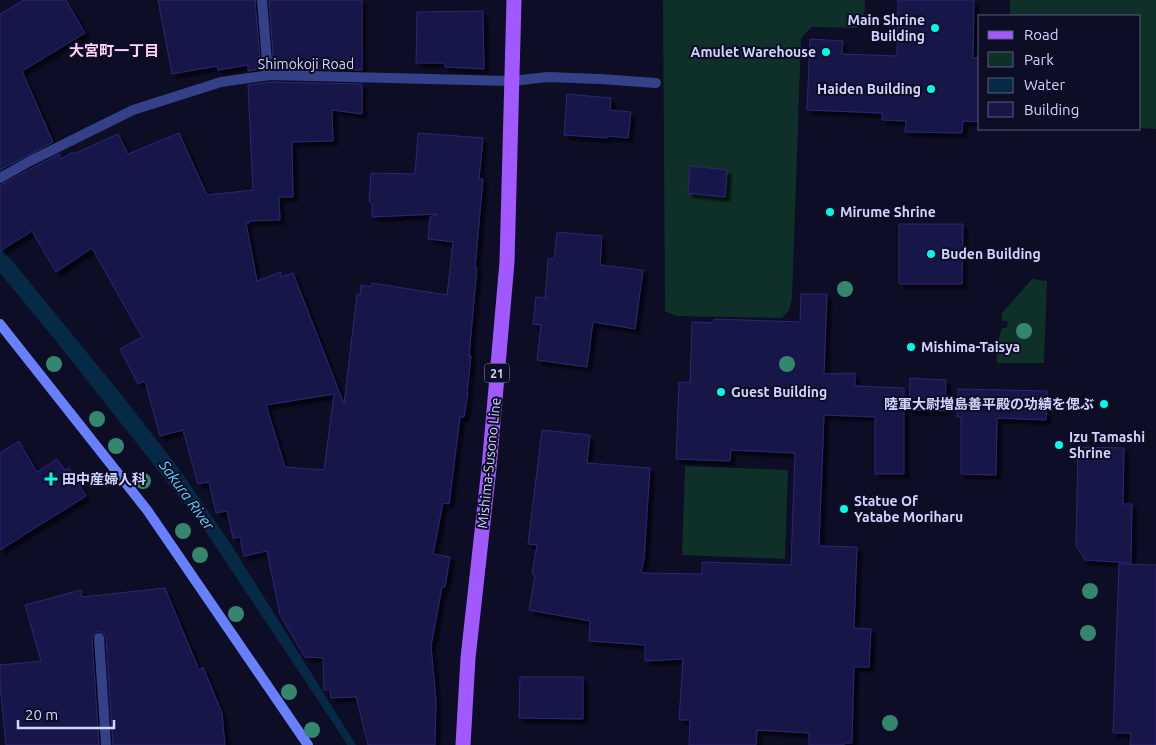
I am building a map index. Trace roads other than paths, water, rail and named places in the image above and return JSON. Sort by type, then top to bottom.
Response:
[{"type":"main road","name":"Mishima-Susono Line","points":[[462,745],[468,658],[489,468],[507,262],[514,0]]},
{"type":"street","points":[[262,0],[268,75]]},
{"type":"street","name":"Shimokoji Road","points":[[0,178],[133,110],[221,82],[268,75],[512,81],[548,77],[656,84]]},
{"type":"street","points":[[0,324],[147,510],[308,745]]},
{"type":"street","points":[[99,638],[106,745]]},
{"type":"water","name":"Sakura River","points":[[0,248],[124,398],[180,470],[232,546],[356,745],[347,745],[202,526],[0,273]]},
{"type":"place","name":"Main Shrine Building","points":[[935,28]]},
{"type":"place","name":"Amulet Warehouse","points":[[826,52]]},
{"type":"place","name":"Haiden Building","points":[[931,89]]},
{"type":"place","name":"Mirume Shrine","points":[[830,212]]},
{"type":"place","name":"Buden Building","points":[[931,254]]},
{"type":"place","name":"Mishima-Taisya","points":[[911,347]]},
{"type":"place","name":"Guest Building","points":[[721,392]]},
{"type":"place","name":"陸軍大尉増島善平殿の功績を偲ぶ","points":[[1104,404]]},
{"type":"place","name":"Izu Tamashi Shrine","points":[[1059,445]]},
{"type":"place","name":"田中産婦人科","points":[[51,479]]},
{"type":"place","name":"Statue Of Yatabe Moriharu","points":[[844,509]]},
{"type":"district","name":"大宮町一丁目","points":[[114,50]]}]
